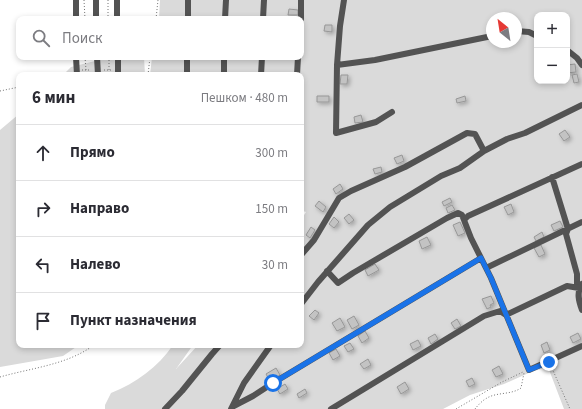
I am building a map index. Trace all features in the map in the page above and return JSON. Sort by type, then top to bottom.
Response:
[{"type":"street","points":[[76,0],[76,16]]},
{"type":"street","points":[[96,0],[96,16]]},
{"type":"street","points":[[116,0],[117,16]]},
{"type":"street","points":[[188,0],[188,16]]},
{"type":"street","points":[[225,16],[226,0]]},
{"type":"street","points":[[263,16],[264,0]]},
{"type":"street","points":[[301,0],[301,16]]},
{"type":"street","points":[[344,0],[337,65],[336,133],[376,122],[392,112]]},
{"type":"street","points":[[522,31],[534,34]]},
{"type":"street","points":[[337,65],[375,60],[486,37]]},
{"type":"street","points":[[570,52],[577,58],[582,65]]},
{"type":"street","points":[[76,60],[77,72]]},
{"type":"street","points":[[97,60],[97,72]]},
{"type":"street","points":[[118,60],[118,72]]},
{"type":"street","points":[[187,60],[187,72]]},
{"type":"street","points":[[224,60],[224,72]]},
{"type":"street","points":[[261,72],[262,60]]},
{"type":"street","points":[[297,72],[298,60]]},
{"type":"street","points":[[304,300],[327,271],[368,225],[390,207],[441,176],[460,168],[484,151],[507,139],[543,125],[582,105]]},
{"type":"street","points":[[304,252],[314,240],[339,198],[405,168],[467,133],[476,134],[484,151]]},
{"type":"street","points":[[464,220],[468,216],[582,164]]},
{"type":"street","points":[[552,178],[568,229],[566,234],[577,274],[579,286],[578,296],[582,310]]},
{"type":"street","points":[[327,271],[338,283],[447,218],[458,213],[462,215],[471,238],[486,268],[529,370],[582,346]]},
{"type":"street","points":[[486,268],[582,222]]},
{"type":"street","points":[[231,408],[481,258]]},
{"type":"street","points":[[506,315],[567,286],[579,286]]},
{"type":"street","points":[[331,409],[484,316],[500,311],[506,315]]},
{"type":"street","points":[[164,409],[182,391],[217,348]]},
{"type":"street","points":[[231,408],[244,383],[269,348]]},
{"type":"path","points":[[84,0],[85,16]]},
{"type":"path","points":[[108,0],[108,16]]},
{"type":"path","points":[[156,16],[158,0]]},
{"type":"path","points":[[86,60],[86,70]]},
{"type":"path","points":[[109,60],[109,70]]},
{"type":"path","points":[[148,72],[150,60]]},
{"type":"path","points":[[0,91],[16,88]]},
{"type":"path","points":[[0,377],[65,360],[88,348]]},
{"type":"path","points":[[549,362],[570,409]]},
{"type":"path","points":[[456,409],[502,382],[524,372],[521,388],[515,392],[499,394],[487,398],[475,409]]},
{"type":"shaded area","points":[[160,0],[582,0],[582,409],[564,409],[548,367],[470,395],[443,409],[105,409],[105,405],[111,393],[146,374],[171,348],[191,348],[176,369],[195,348],[304,348],[304,215],[306,212],[304,211],[304,72],[150,72],[152,60],[304,60],[304,16],[159,16]]},
{"type":"shaded area","points":[[99,60],[144,60],[145,72],[66,72],[71,67]]},
{"type":"shaded area","points":[[16,117],[16,348],[75,348],[63,356],[0,367],[0,130]]},
{"type":"building","points":[[289,9],[298,10],[298,15],[288,15]]},
{"type":"building","points":[[325,25],[332,25],[332,32],[324,31]]},
{"type":"building","points":[[575,64],[576,72],[570,73],[570,65]]},
{"type":"building","points":[[577,74],[579,82],[574,83],[572,75]]},
{"type":"building","points":[[341,75],[348,75],[347,84],[340,84]]},
{"type":"building","points":[[317,96],[329,96],[329,102],[317,102]]},
{"type":"building","points":[[465,96],[466,101],[457,103],[456,99]]},
{"type":"building","points":[[361,115],[363,122],[355,123],[354,117]]},
{"type":"building","points":[[565,130],[570,137],[564,141],[559,134]]},
{"type":"building","points":[[402,155],[404,161],[397,164],[394,158]]},
{"type":"building","points":[[381,167],[382,172],[375,174],[373,169]]},
{"type":"building","points":[[340,184],[343,189],[336,194],[333,189]]},
{"type":"building","points":[[450,198],[452,202],[444,206],[442,202]]},
{"type":"building","points":[[319,201],[326,207],[323,212],[315,206]]},
{"type":"building","points":[[511,204],[514,212],[508,215],[504,207]]},
{"type":"building","points":[[452,205],[455,210],[448,213],[446,208]]},
{"type":"building","points":[[349,214],[354,220],[349,224],[344,218]]},
{"type":"building","points":[[334,217],[339,222],[334,228],[329,224]]},
{"type":"building","points":[[560,221],[563,227],[554,231],[551,225]]},
{"type":"building","points":[[460,222],[465,233],[458,236],[453,225]]},
{"type":"building","points":[[311,227],[315,230],[310,238],[306,235]]},
{"type":"building","points":[[542,232],[544,237],[536,241],[534,237]]},
{"type":"building","points":[[427,237],[431,245],[422,249],[419,241]]},
{"type":"building","points":[[541,245],[545,254],[539,257],[534,248]]},
{"type":"building","points":[[375,264],[379,270],[368,276],[365,270]]},
{"type":"building","points":[[491,296],[494,303],[487,309],[482,299]]},
{"type":"building","points":[[315,310],[319,313],[314,320],[309,316]]},
{"type":"building","points":[[354,316],[359,325],[352,329],[347,320]]},
{"type":"building","points":[[340,318],[345,327],[337,331],[332,323]]},
{"type":"building","points":[[457,319],[461,326],[455,329],[451,323]]},
{"type":"building","points":[[365,331],[369,338],[362,343],[358,336]]},
{"type":"building","points":[[578,333],[581,339],[573,343],[570,337]]},
{"type":"building","points":[[435,334],[438,339],[431,344],[428,338]]},
{"type":"building","points":[[418,340],[421,346],[413,350],[410,344]]},
{"type":"building","points":[[547,342],[550,350],[544,353],[541,345]]},
{"type":"building","points":[[350,343],[354,349],[348,352],[344,346]]},
{"type":"building","points":[[336,349],[340,356],[333,360],[329,353]]},
{"type":"building","points":[[368,359],[371,365],[364,369],[360,364]]},
{"type":"building","points":[[499,366],[503,374],[496,377],[492,370]]},
{"type":"building","points":[[276,368],[280,375],[270,381],[266,374]]},
{"type":"building","points":[[472,378],[475,384],[469,387],[466,381]]},
{"type":"building","points":[[405,382],[409,389],[401,394],[397,387]]},
{"type":"building","points":[[285,384],[288,389],[280,394],[277,389]]},
{"type":"building","points":[[305,389],[307,393],[299,398],[297,394]]},
{"type":"route","points":[[273,383],[481,258],[491,278],[529,370],[549,362]]}]
